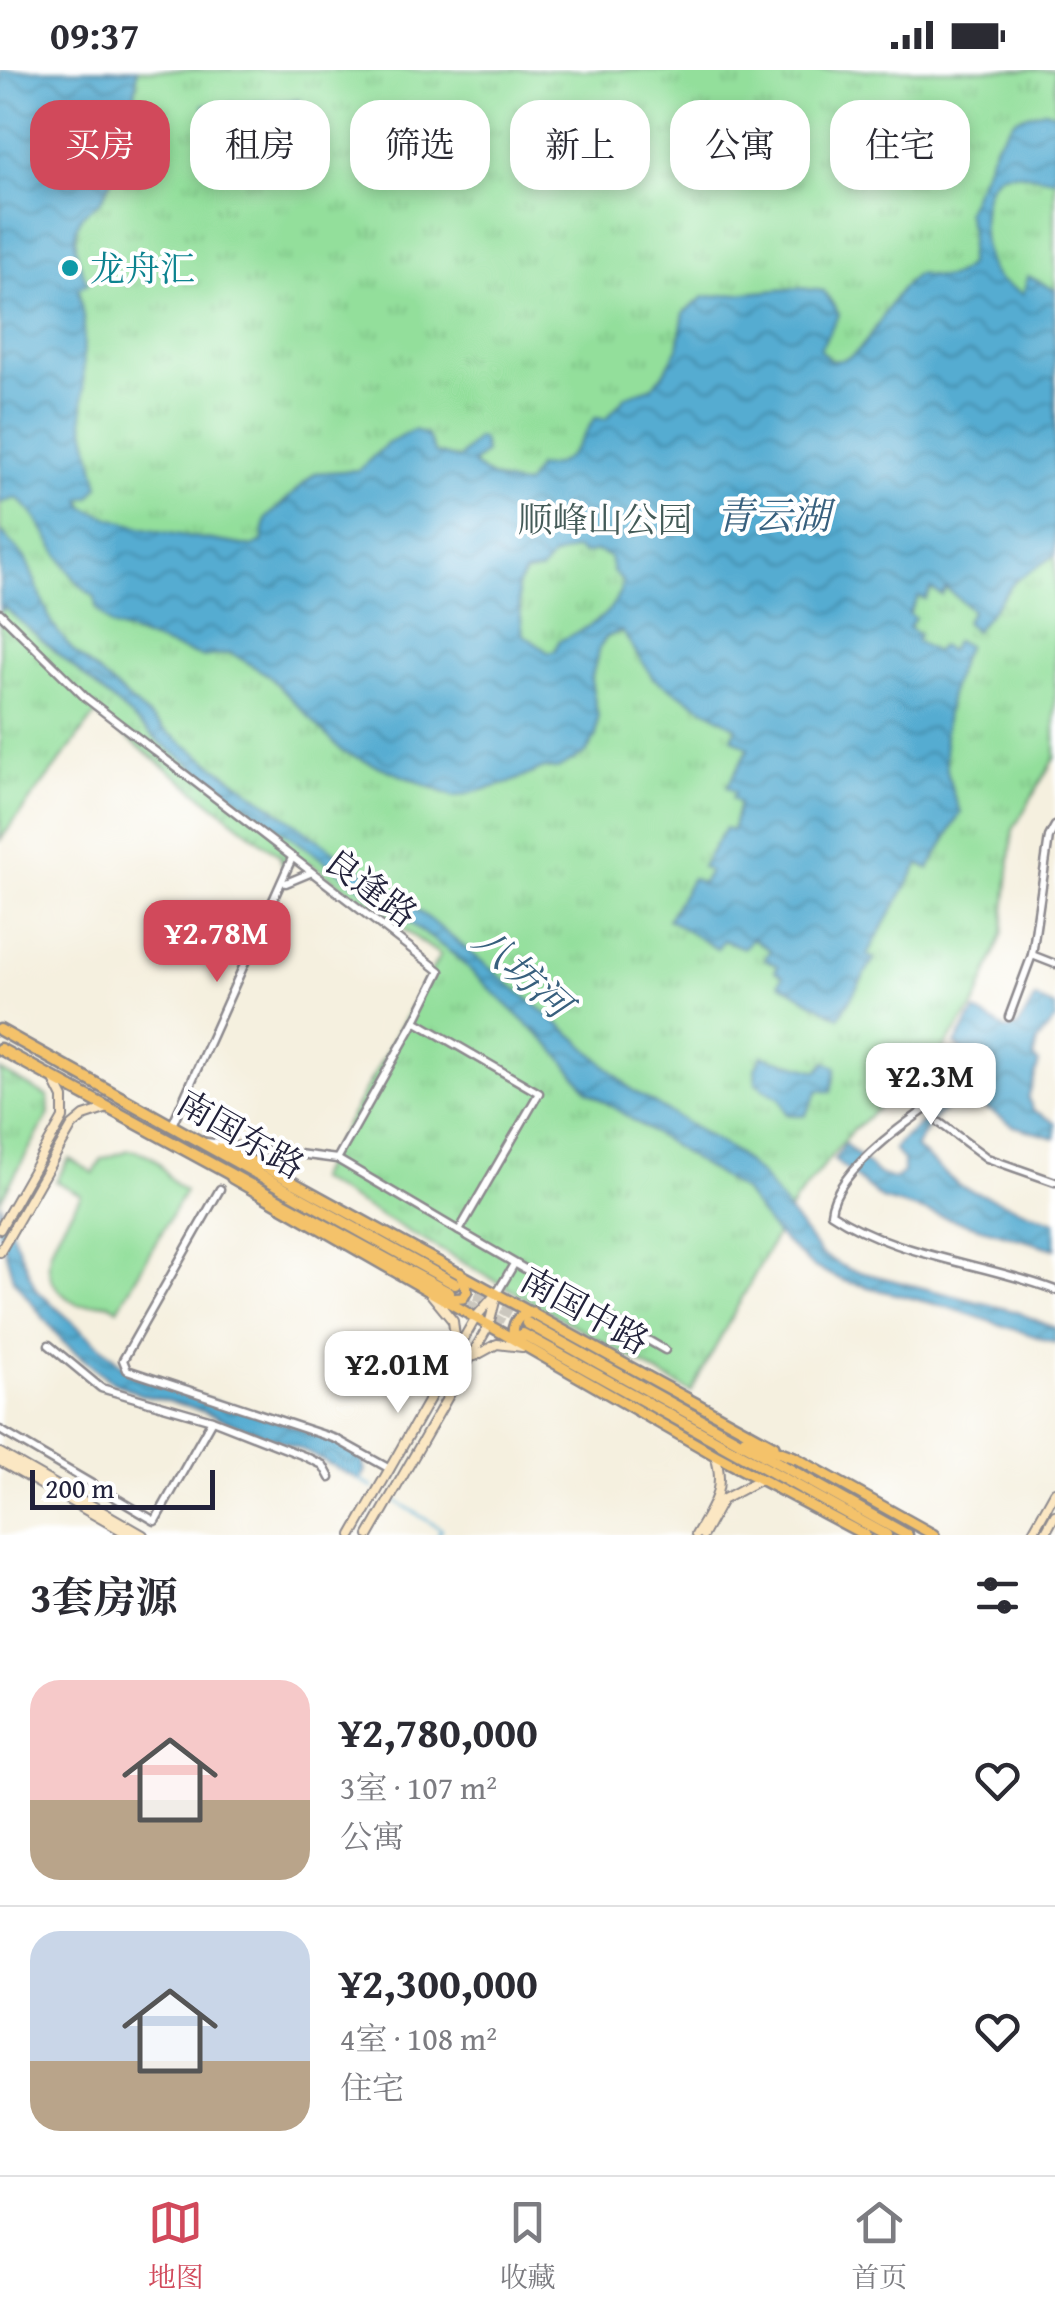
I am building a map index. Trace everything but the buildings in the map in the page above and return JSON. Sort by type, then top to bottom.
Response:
[{"type":"highway","name":"南国东路","points":[[0,1030],[205,1142],[245,1170],[451,1287]]},
{"type":"highway","name":"南国东路","points":[[0,1048],[451,1287]]},
{"type":"highway","name":"南国中路","points":[[527,1323],[907,1535]]},
{"type":"highway","name":"南国中路","points":[[527,1323],[886,1535]]},
{"type":"highway","points":[[710,1425],[795,1458]]},
{"type":"main road","name":"南国中路","points":[[204,1156],[245,1189],[426,1290],[451,1287],[497,1293],[527,1323],[795,1458],[934,1535]]},
{"type":"main road","name":"南国中路","points":[[451,1287],[476,1318],[715,1455],[865,1535]]},
{"type":"main road","points":[[527,1323],[520,1315],[513,1332],[528,1346]]},
{"type":"street","name":"良逢路","points":[[0,614],[86,698],[440,971],[415,1021]]},
{"type":"street","points":[[1009,1017],[1032,955],[1049,837],[1055,826]]},
{"type":"street","points":[[172,1125],[292,858]]},
{"type":"street","points":[[1046,868],[1055,870]]},
{"type":"street","points":[[278,894],[288,880],[312,873]]},
{"type":"street","points":[[1032,955],[1055,964]]},
{"type":"street","points":[[337,1160],[415,1021],[539,1093],[459,1232]]},
{"type":"street","points":[[976,1075],[897,1130],[867,1158],[838,1192],[832,1212],[848,1224],[892,1244],[949,1256],[1055,1290]]},
{"type":"street","points":[[0,1229],[62,1118],[64,1098],[52,1076]]},
{"type":"street","points":[[0,1252],[72,1126],[84,1116],[108,1108]]},
{"type":"street","points":[[940,1123],[987,1158],[1055,1182]]},
{"type":"street","points":[[205,1142],[337,1160],[665,1350]]},
{"type":"street","points":[[220,1189],[123,1360],[127,1370],[336,1439],[390,1469]]},
{"type":"street","points":[[352,1535],[476,1318],[514,1264]]},
{"type":"street","points":[[426,1290],[457,1329],[450,1363]]},
{"type":"street","points":[[369,1535],[489,1325],[497,1293]]},
{"type":"street","points":[[462,1371],[481,1350],[497,1344],[512,1344],[546,1355]]},
{"type":"street","points":[[49,1345],[101,1388],[212,1420],[324,1464],[330,1478]]},
{"type":"street","points":[[0,1430],[155,1521],[212,1420]]},
{"type":"street","points":[[0,1453],[143,1535]]},
{"type":"street","points":[[700,1535],[720,1494],[722,1476],[715,1455]]},
{"type":"street","points":[[0,1461],[130,1535]]},
{"type":"street","points":[[700,1535],[722,1500],[761,1479]]},
{"type":"street","points":[[1031,1533],[1055,1492]]},
{"type":"street","points":[[1044,1535],[1055,1516]]},
{"type":"green space","name":"顺峰山公园","points":[[0,70],[1055,70],[1055,757],[1013,830],[1003,932],[976,1003],[942,1051],[849,1134],[793,1204],[691,1392],[316,1179],[440,955],[310,863],[299,858],[283,870],[280,856],[96,714],[0,840]]},
{"type":"green space","points":[[0,1070],[48,1097],[49,1114],[0,1201]]},
{"type":"green space","points":[[129,1150],[157,1161],[185,1191],[118,1309],[108,1303],[78,1305],[61,1293],[49,1267],[55,1239],[81,1195],[56,1181],[69,1159],[94,1173],[102,1159]]},
{"type":"water","name":"青云湖","points":[[0,70],[137,70],[134,100],[30,100],[30,190],[106,190],[101,200],[81,217],[75,242],[88,283],[78,289],[84,322],[83,420],[99,486],[90,497],[81,499],[84,507],[144,528],[252,547],[262,542],[266,519],[315,473],[359,470],[387,444],[414,430],[427,435],[435,453],[458,459],[477,438],[482,439],[485,453],[473,463],[477,468],[497,479],[526,485],[537,467],[566,459],[595,418],[606,419],[626,396],[651,388],[678,348],[684,312],[704,297],[799,288],[824,291],[839,314],[820,349],[829,360],[855,353],[906,283],[918,274],[951,276],[968,265],[971,231],[966,211],[997,142],[1015,119],[1044,110],[1055,113],[1055,179],[1019,173],[1000,175],[987,193],[983,224],[986,255],[999,280],[1023,294],[1028,276],[1055,290],[1055,555],[1015,581],[975,631],[965,622],[972,610],[946,588],[942,595],[931,589],[925,599],[919,596],[909,614],[915,618],[909,628],[919,635],[916,641],[935,652],[940,646],[949,651],[955,641],[967,645],[953,685],[945,728],[947,771],[961,812],[929,869],[919,864],[867,955],[874,959],[839,1017],[779,983],[783,976],[775,971],[778,966],[765,959],[770,950],[752,938],[744,948],[723,940],[717,949],[668,919],[692,878],[702,883],[709,871],[702,867],[725,828],[732,831],[739,803],[732,798],[735,792],[727,787],[749,748],[732,738],[737,728],[653,678],[622,631],[606,637],[599,649],[591,680],[598,717],[596,736],[586,753],[557,769],[544,768],[509,783],[455,797],[343,752],[268,675],[231,653],[202,657],[111,626],[96,608],[95,597],[74,577],[17,498],[0,503]],"holes":[[[575,549],[584,554],[597,551],[610,557],[613,572],[623,582],[619,594],[599,619],[559,641],[555,651],[549,653],[523,634],[517,586],[525,573],[541,571],[552,557]]]},
{"type":"water","points":[[0,531],[26,559],[52,624],[74,652],[167,732],[428,918],[576,1038],[632,1090],[735,1152],[761,1175],[821,1254],[848,1269],[1014,1311],[1055,1328],[1055,1343],[954,1309],[844,1281],[812,1266],[774,1232],[743,1191],[588,1091],[556,1051],[453,954],[160,742],[4,607],[0,613]]},
{"type":"water","points":[[1035,998],[1055,1007],[1055,1020],[1037,1042],[1033,1058],[1039,1063],[1028,1098],[1033,1110],[1055,1122],[1055,1138],[1014,1126],[966,1095],[935,1117],[915,1147],[959,1186],[1055,1222],[1055,1249],[882,1199],[834,1160],[845,1144],[878,1174],[894,1179],[903,1173],[903,1161],[894,1149],[902,1139],[965,1088],[981,1088],[987,1081],[986,1071],[955,1044],[975,1011],[1007,1030],[1018,1027]]},
{"type":"water","points":[[762,1056],[818,1071],[826,1062],[836,1067],[831,1092],[818,1090],[805,1116],[787,1114],[780,1099],[756,1083],[755,1068]]},
{"type":"water","points":[[0,1203],[36,1290],[134,1376],[331,1438],[362,1460],[365,1471],[360,1480],[301,1449],[188,1406],[139,1394],[108,1379],[62,1341],[13,1279],[0,1231]]},
{"type":"waterway","points":[[359,1479],[373,1488]]},
{"type":"waterway","points":[[393,1499],[441,1529],[438,1535]]},
{"type":"tunnel","points":[[462,1288],[526,1322]]},
{"type":"tunnel","points":[[455,1296],[519,1332]]},
{"type":"place","name":"龙舟汇","points":[[70,268]]},
{"type":"water label","name":"八坊河","points":[[523,972]]}]
